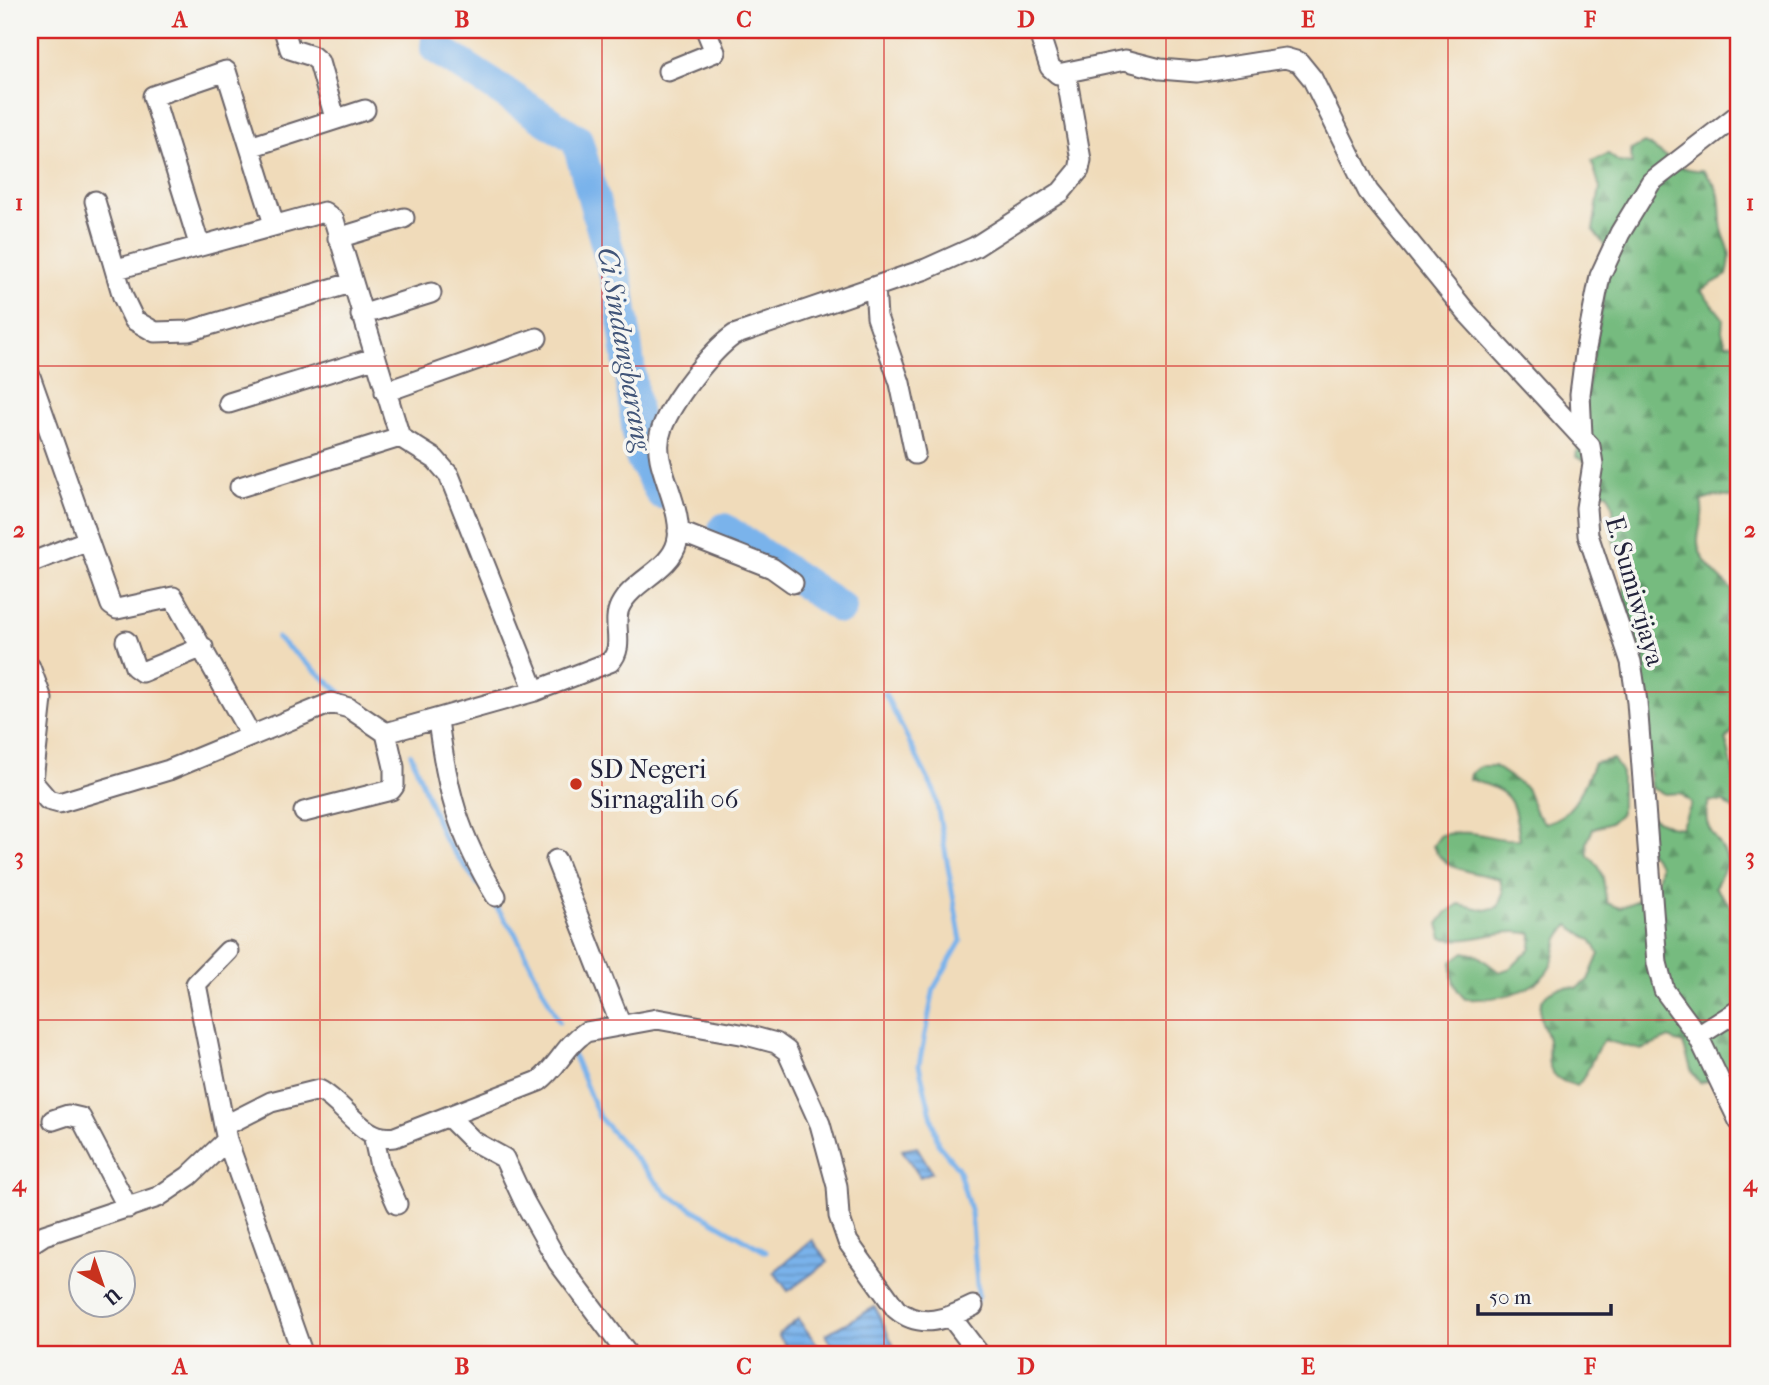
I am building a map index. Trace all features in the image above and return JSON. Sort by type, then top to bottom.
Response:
[{"type":"street","points":[[284,30],[290,49],[312,56],[320,62],[335,118]]},
{"type":"street","points":[[668,71],[715,52],[706,30]]},
{"type":"street","points":[[1038,30],[1050,67],[1058,74],[1103,62],[1125,60],[1160,69],[1197,72],[1284,58],[1299,62],[1312,78],[1368,191],[1467,313],[1582,435]]},
{"type":"street","points":[[199,244],[153,96],[226,71],[274,225]]},
{"type":"street","points":[[386,733],[535,691],[596,669],[615,657],[618,608],[634,588],[671,555],[677,545],[678,531],[658,444],[662,427],[705,360],[734,335],[926,269],[975,247],[1048,202],[1072,181],[1079,170],[1080,148],[1066,74]]},
{"type":"street","points":[[250,147],[365,110]]},
{"type":"street","name":"E. Sumiwijaya","points":[[1739,114],[1650,182],[1615,243],[1600,276],[1580,394],[1582,435],[1591,451],[1593,464],[1586,508],[1588,535],[1631,662],[1637,702],[1657,963],[1664,990],[1698,1036],[1739,1121]]},
{"type":"street","points":[[94,201],[117,269],[123,297],[134,320],[155,332],[169,334],[189,331],[351,283]]},
{"type":"street","points":[[117,269],[199,244],[324,212],[334,220],[400,437],[436,459],[449,475],[535,691]]},
{"type":"street","points":[[338,238],[404,218]]},
{"type":"street","points":[[875,287],[877,317],[900,383],[915,454]]},
{"type":"street","points":[[361,315],[431,293]]},
{"type":"street","points":[[385,392],[537,338]]},
{"type":"street","points":[[229,403],[374,358]]},
{"type":"street","points":[[30,376],[86,541],[114,608],[173,597],[250,734]]},
{"type":"street","points":[[240,487],[400,437]]},
{"type":"street","points":[[678,531],[772,569],[793,583]]},
{"type":"street","points":[[30,563],[86,541]]},
{"type":"street","points":[[126,641],[135,667],[142,672],[202,648]]},
{"type":"street","points":[[30,667],[42,699],[31,780],[52,802],[78,799],[169,770],[250,734],[331,703],[349,708],[386,733],[394,767],[394,786],[391,790],[304,812]]},
{"type":"street","points":[[438,720],[452,806],[466,842],[496,896]]},
{"type":"street","points":[[556,860],[620,1023]]},
{"type":"street","points":[[228,951],[196,984],[226,1133],[303,1355]]},
{"type":"street","points":[[1698,1036],[1739,1010]]},
{"type":"street","points":[[30,1244],[44,1235],[158,1198],[173,1188],[226,1133],[271,1102],[319,1090],[373,1134],[386,1139],[539,1081],[551,1072],[577,1037],[586,1032],[620,1023],[657,1019],[727,1030],[776,1043],[787,1051],[820,1124],[837,1186],[839,1216],[848,1242],[896,1309],[905,1317],[954,1322],[972,1306]]},
{"type":"street","points":[[53,1120],[75,1114],[81,1118],[128,1208]]},
{"type":"street","points":[[449,1116],[473,1141],[504,1158],[558,1262],[628,1355]]},
{"type":"street","points":[[373,1134],[380,1166],[397,1204]]},
{"type":"street","points":[[954,1322],[976,1350]]},
{"type":"green space","points":[[1644,143],[1679,165],[1703,170],[1717,189],[1722,229],[1729,250],[1729,265],[1727,275],[1701,290],[1723,318],[1722,331],[1726,344],[1739,343],[1739,498],[1717,496],[1701,501],[1702,516],[1698,540],[1705,561],[1733,591],[1724,621],[1739,661],[1739,731],[1735,729],[1726,739],[1735,779],[1739,784],[1739,814],[1724,802],[1709,801],[1707,820],[1728,862],[1715,887],[1739,916],[1739,1062],[1726,1072],[1728,1075],[1700,1083],[1692,1072],[1683,1044],[1669,1038],[1641,1050],[1604,1040],[1577,1086],[1561,1080],[1551,1069],[1540,1007],[1542,1000],[1551,991],[1577,988],[1588,980],[1599,954],[1592,941],[1569,925],[1557,943],[1549,969],[1533,985],[1499,997],[1465,999],[1454,982],[1452,961],[1464,952],[1477,955],[1499,972],[1511,968],[1531,948],[1532,934],[1509,932],[1454,940],[1442,938],[1438,924],[1447,912],[1459,904],[1485,910],[1498,907],[1503,893],[1500,879],[1452,866],[1438,855],[1433,846],[1441,835],[1453,833],[1520,839],[1515,813],[1508,798],[1495,788],[1469,779],[1470,774],[1480,766],[1494,766],[1526,788],[1536,813],[1545,823],[1571,808],[1594,763],[1613,759],[1621,771],[1621,813],[1610,823],[1593,829],[1587,842],[1588,856],[1598,866],[1603,877],[1607,903],[1620,908],[1649,894],[1656,883],[1660,865],[1641,841],[1645,814],[1669,826],[1681,828],[1692,803],[1680,793],[1665,794],[1651,788],[1636,669],[1640,656],[1625,612],[1623,595],[1628,567],[1614,543],[1611,500],[1607,493],[1596,493],[1593,464],[1576,457],[1611,254],[1593,230],[1600,188],[1592,161],[1608,154],[1619,162],[1632,164],[1631,150]]},
{"type":"water","points":[[917,1147],[932,1172],[920,1177],[902,1150]]},
{"type":"water","points":[[812,1240],[828,1262],[788,1291],[774,1272]]},
{"type":"water","points":[[875,1307],[898,1355],[836,1355],[826,1334]]},
{"type":"water","points":[[798,1319],[825,1355],[793,1355],[778,1335]]},
{"type":"waterway","name":"Ci Sindangbarang","points":[[438,30],[436,48],[577,140],[619,289],[641,457],[661,493]]},
{"type":"waterway","name":"Ci Sindangbarang","points":[[724,529],[841,608]]},
{"type":"waterway","points":[[277,638],[352,702]]},
{"type":"waterway","name":"Ci Sindangbarang","points":[[885,694],[935,793],[961,941],[934,988],[919,1065],[938,1144],[958,1168],[971,1213],[978,1295],[975,1303]]},
{"type":"waterway","points":[[411,754],[443,837],[478,884]]},
{"type":"waterway","points":[[491,900],[515,933],[559,1022]]},
{"type":"waterway","points":[[572,1052],[599,1117],[667,1194],[766,1252]]},
{"type":"waterway","name":"Ci Sindangbarang","points":[[960,1355],[964,1343]]},
{"type":"place","name":"SD Negeri Sirnagalih 06","points":[[576,784]]}]
